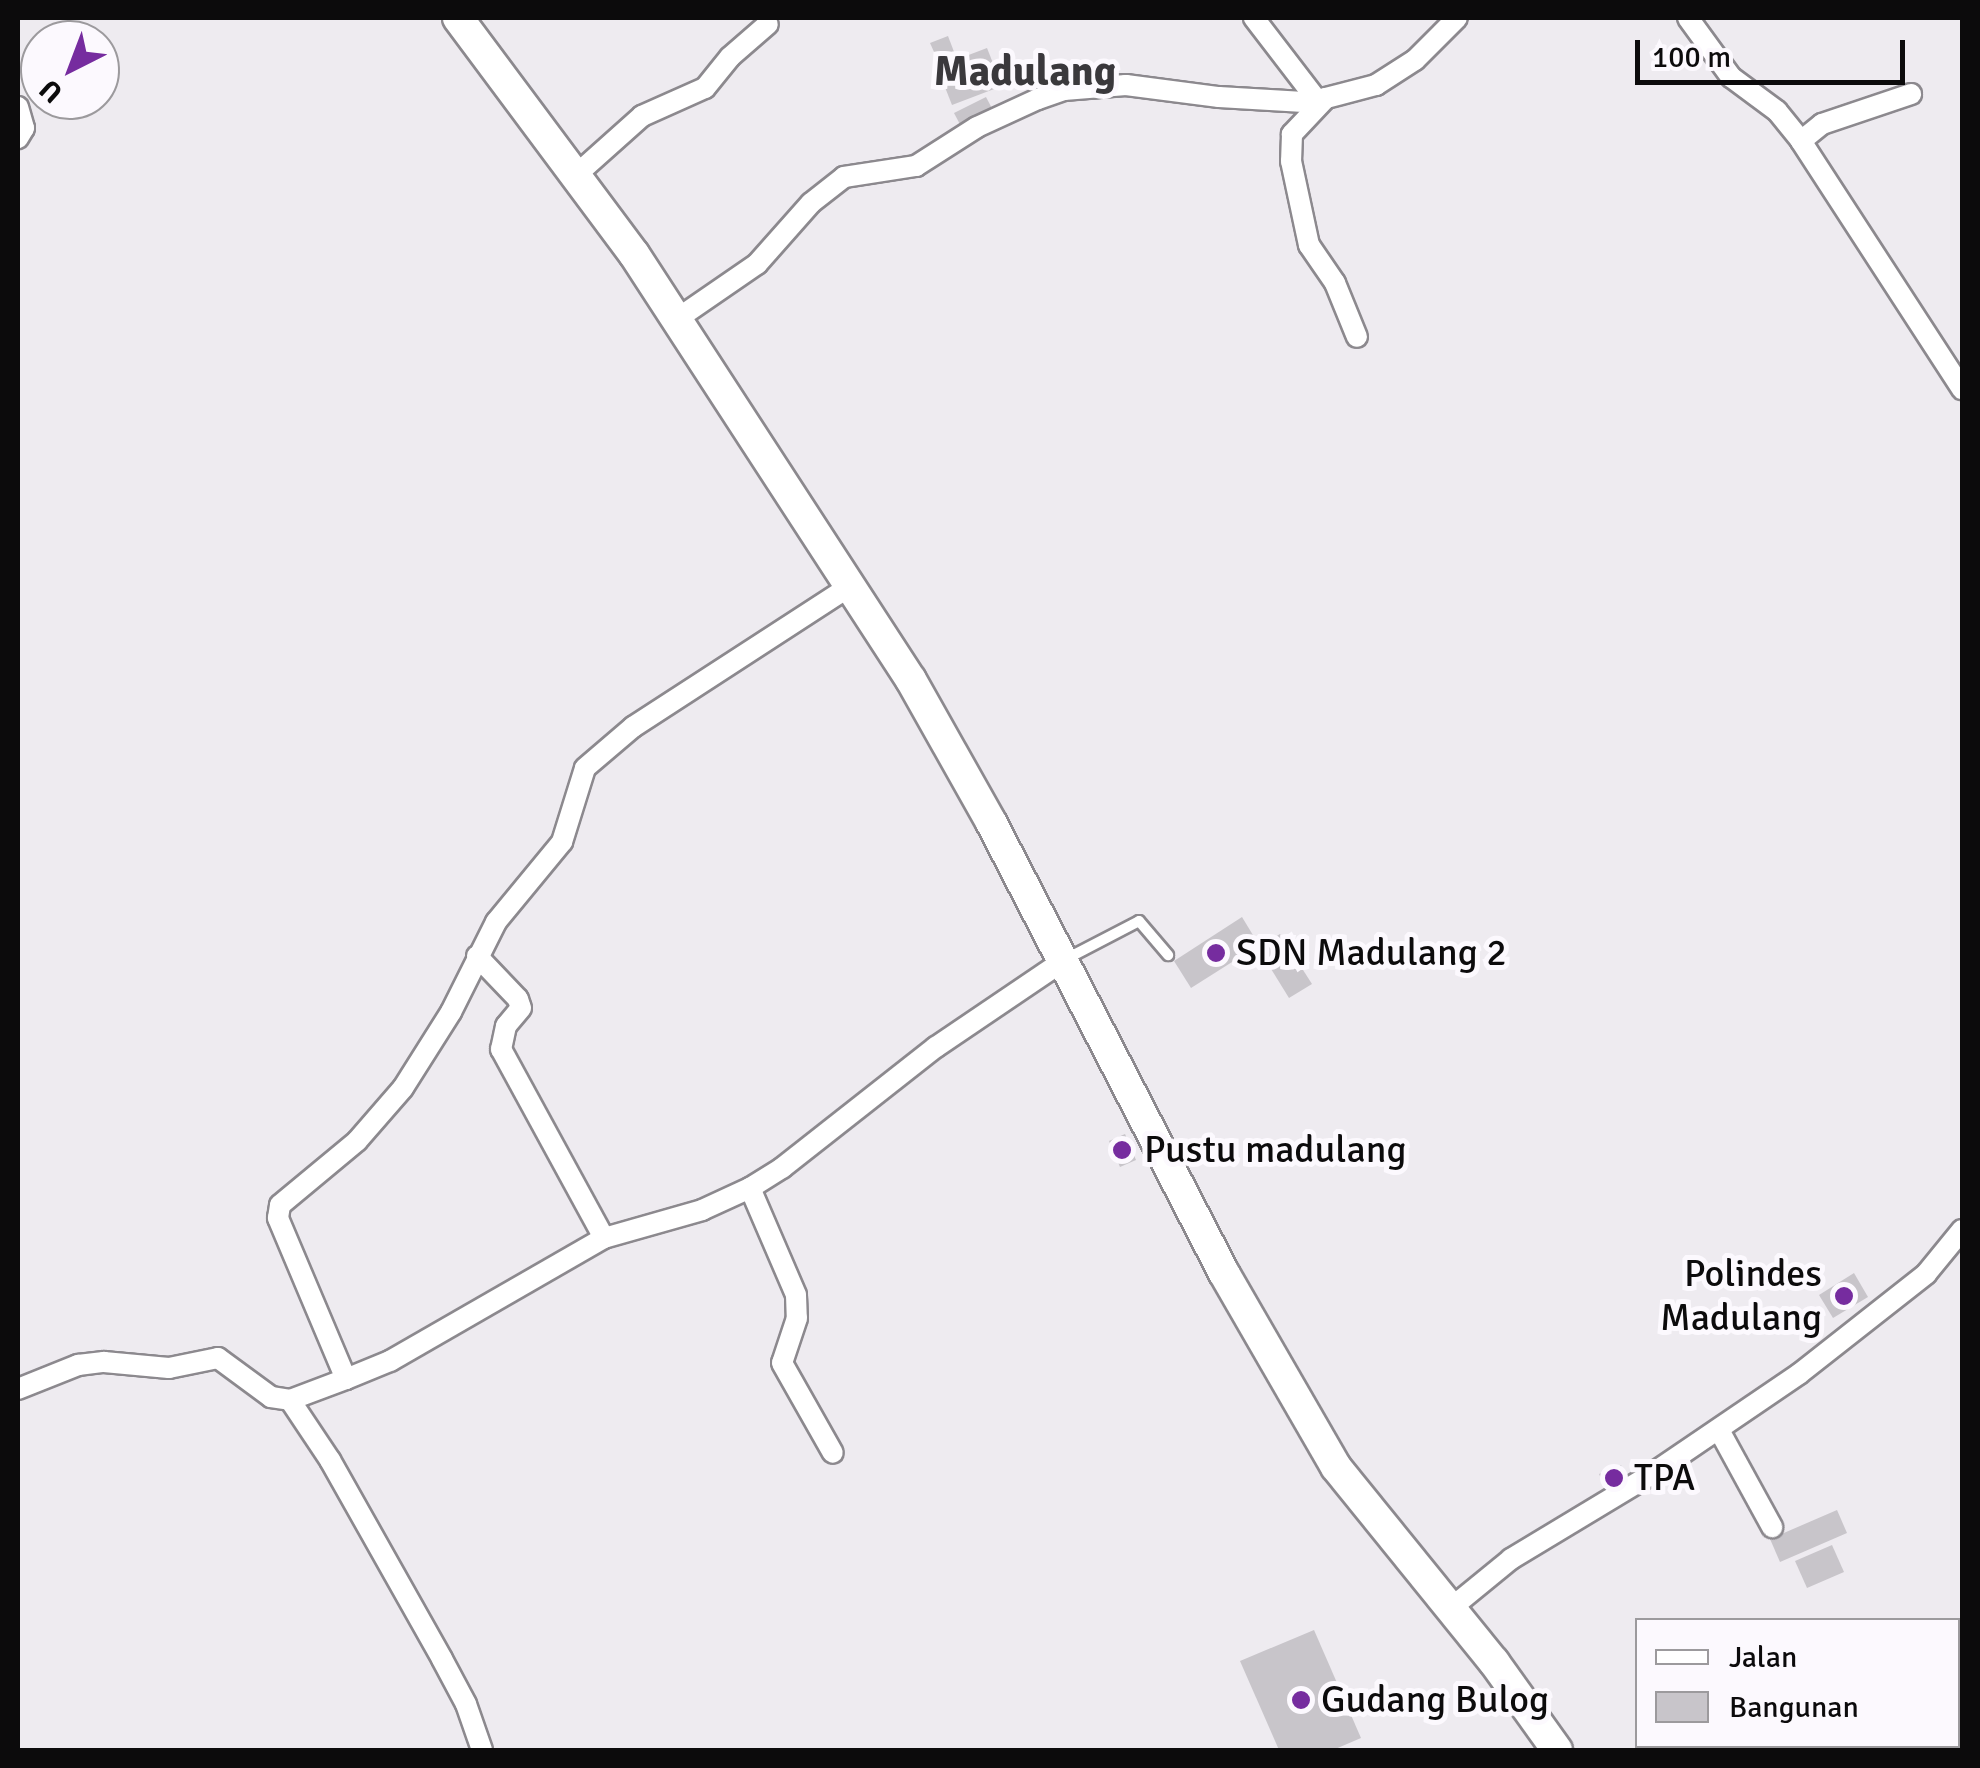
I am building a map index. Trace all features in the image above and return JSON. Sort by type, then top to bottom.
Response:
[{"type":"main road","points":[[458,18],[576,175],[853,584],[983,808],[1224,1273],[1336,1466],[1557,1750]]},
{"type":"street","points":[[1254,18],[1321,99]]},
{"type":"street","points":[[1688,18],[1731,77],[1778,111],[1801,140],[1962,390]]},
{"type":"street","points":[[677,320],[757,264],[812,202],[844,177],[916,166],[977,127],[1064,90],[1126,85],[1219,98],[1321,99],[1376,85],[1414,60],[1450,20]]},
{"type":"street","points":[[576,175],[642,116],[705,88],[730,58],[768,24]]},
{"type":"street","points":[[1801,140],[1822,124],[1911,94]]},
{"type":"street","points":[[1321,99],[1292,134],[1291,162],[1309,245],[1335,283],[1357,337]]},
{"type":"street","points":[[18,107],[24,128],[18,138]]},
{"type":"street","points":[[346,1379],[278,1218],[280,1205],[332,1165],[386,1109],[451,1012],[477,956],[519,890],[562,842],[578,784],[606,746],[853,584]]},
{"type":"street","points":[[477,956],[518,999],[522,1008],[506,1026],[501,1049],[604,1238]]},
{"type":"street","points":[[18,1389],[78,1364],[104,1362],[169,1368],[218,1358],[232,1364],[271,1397],[290,1400],[390,1361],[604,1238],[702,1210],[750,1188],[818,1141],[936,1048],[1062,961]]},
{"type":"street","points":[[750,1188],[796,1296],[796,1318],[782,1363],[834,1453]]},
{"type":"street","points":[[1450,1610],[1510,1559],[1719,1430],[1897,1299],[1926,1274],[1962,1230]]},
{"type":"street","points":[[290,1400],[330,1460],[442,1659],[466,1704],[482,1750]]},
{"type":"street","points":[[1719,1430],[1772,1528]]},
{"type":"lane","points":[[1062,961],[1139,921],[1168,955]]},
{"type":"building","points":[[948,36],[956,57],[939,63],[930,43]]},
{"type":"building","points":[[987,48],[1002,86],[952,105],[937,67]]},
{"type":"building","points":[[986,97],[996,116],[964,132],[954,113]]},
{"type":"building","name":"SDN Madulang 2","points":[[1242,917],[1259,945],[1191,988],[1174,961]]},
{"type":"building","name":"SDN Madulang 2","points":[[1280,934],[1312,984],[1289,998],[1258,948]]},
{"type":"building","name":"Pustu madulang","points":[[1125,1134],[1136,1160],[1120,1167],[1109,1141]]},
{"type":"building","name":"Polindes Madulang","points":[[1854,1273],[1868,1297],[1833,1318],[1819,1295]]},
{"type":"building","name":"TPA","points":[[1621,1465],[1628,1482],[1607,1491],[1599,1474]]},
{"type":"building","points":[[1837,1510],[1847,1533],[1780,1562],[1770,1539]]},
{"type":"building","points":[[1832,1545],[1844,1572],[1807,1588],[1795,1561]]},
{"type":"building","name":"Gudang Bulog","points":[[1314,1630],[1361,1738],[1333,1750],[1279,1750],[1240,1661]]},
{"type":"place","name":"SDN Madulang 2","points":[[1216,953]]},
{"type":"place","name":"Pustu madulang","points":[[1122,1150]]},
{"type":"place","name":"Polindes Madulang","points":[[1844,1296]]},
{"type":"place","name":"TPA","points":[[1614,1478]]},
{"type":"place","name":"Gudang Bulog","points":[[1301,1700]]},
{"type":"district","name":"Madulang","points":[[1025,72]]}]
